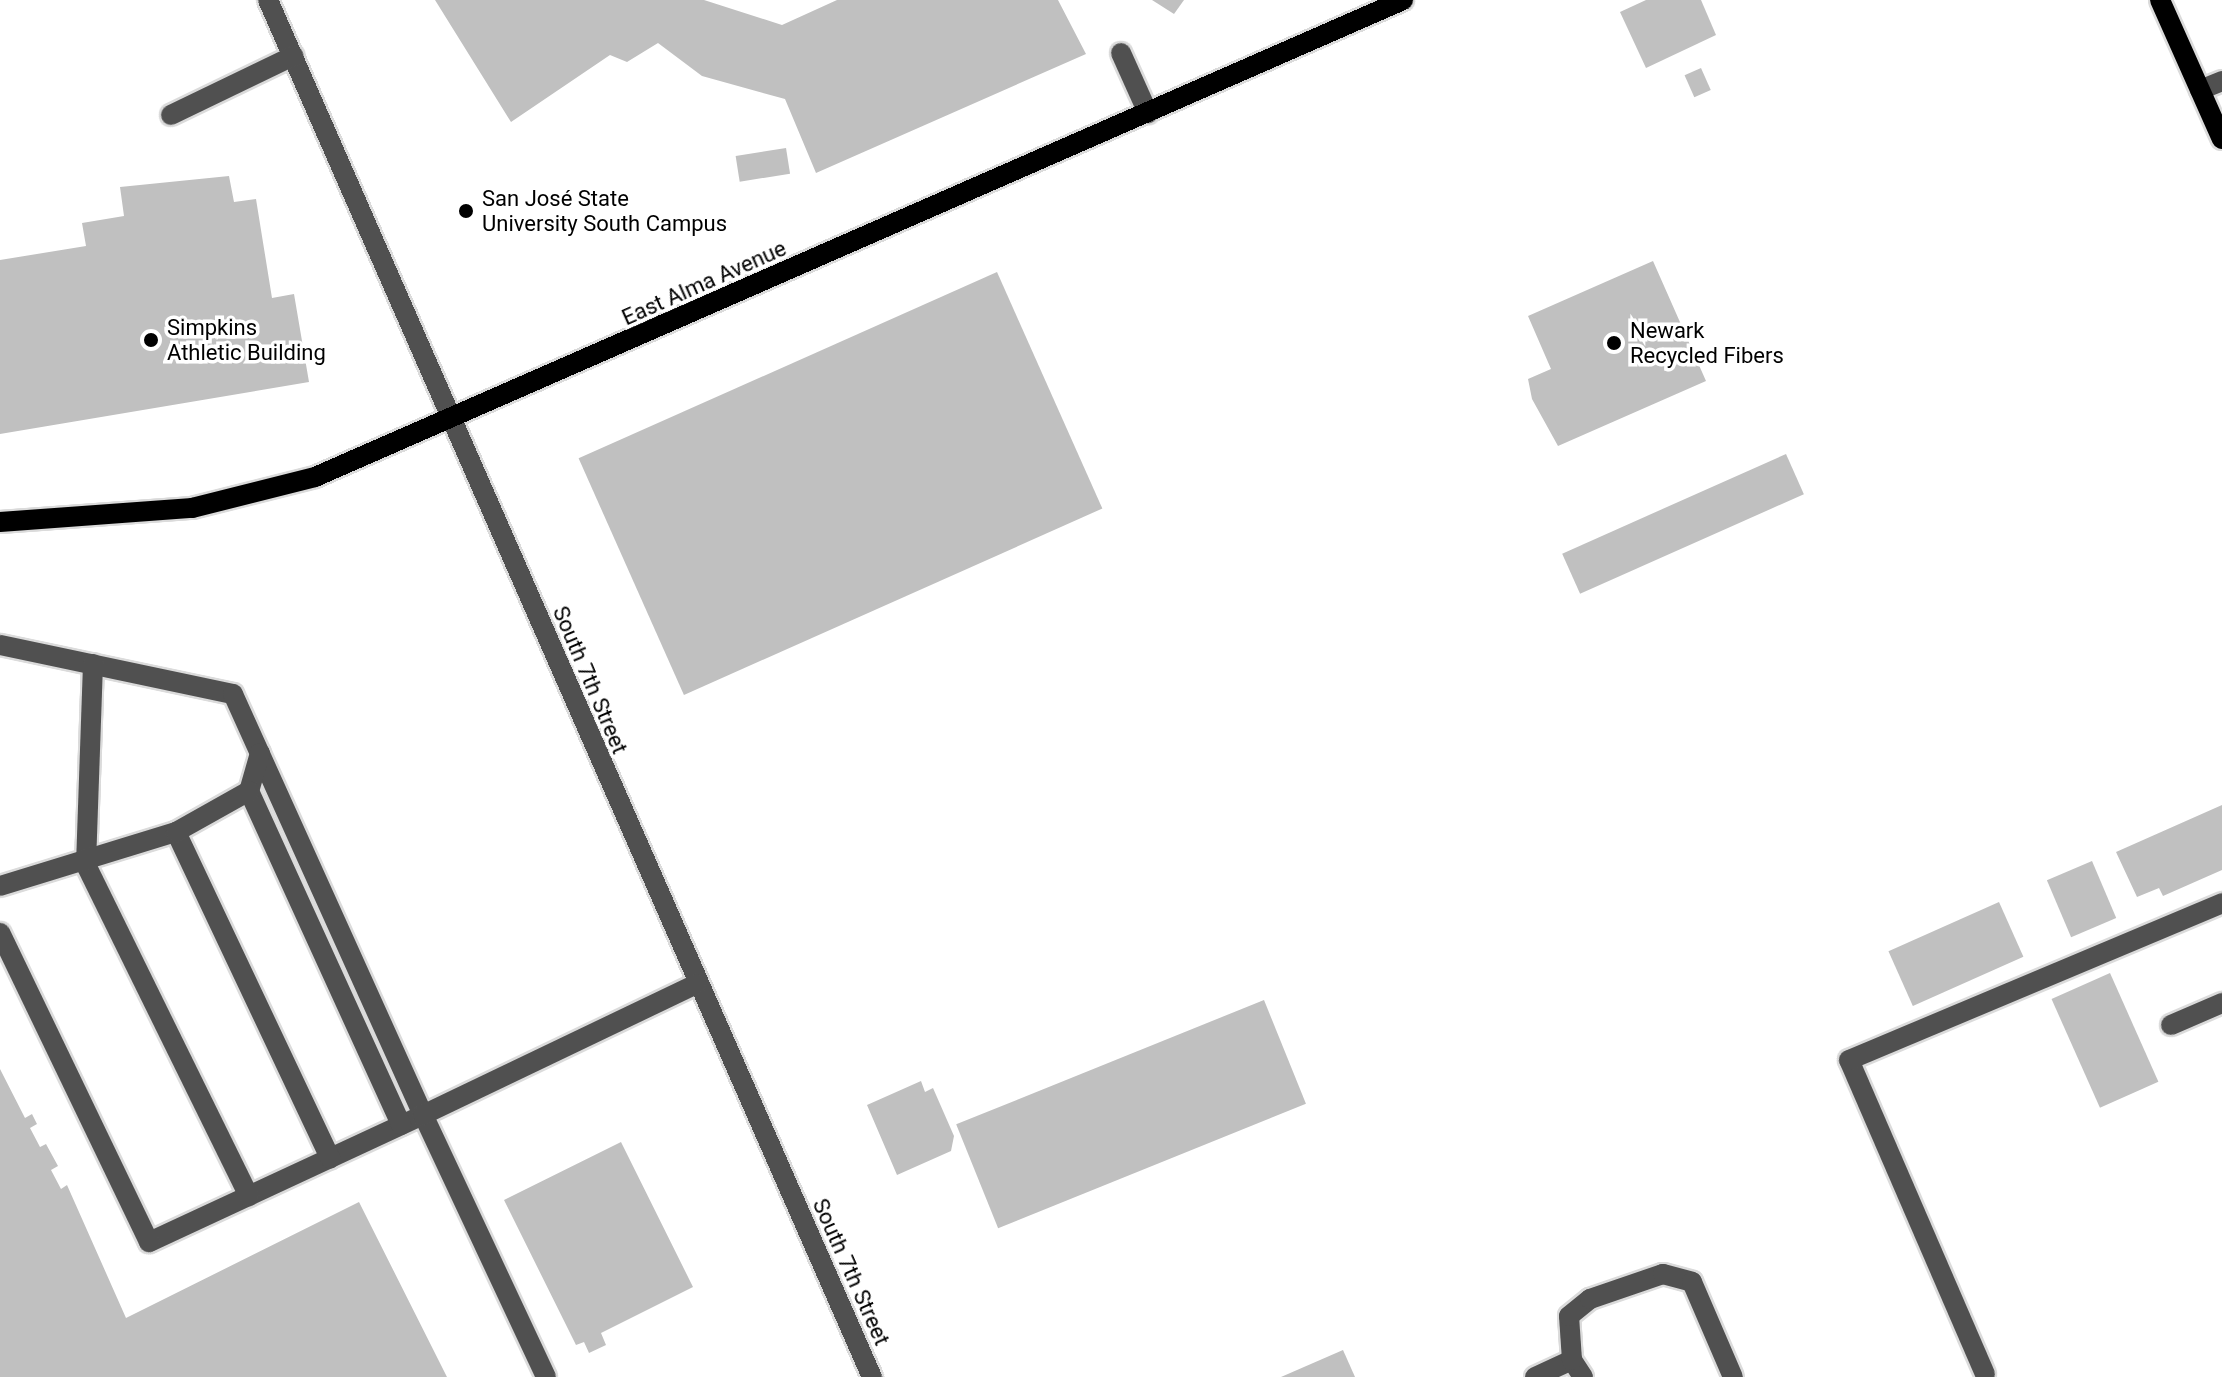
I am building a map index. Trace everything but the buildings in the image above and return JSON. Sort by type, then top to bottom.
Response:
[{"type":"main road","name":"East Alma Avenue","points":[[0,522],[59,522],[226,502],[315,477],[453,422],[1403,0]]},
{"type":"main road","points":[[2160,0],[2222,139]]},
{"type":"street","name":"South 7th Street","points":[[268,0],[696,984],[872,1377]]},
{"type":"street","points":[[1121,53],[1148,113]]},
{"type":"street","points":[[171,115],[293,56]]},
{"type":"street","points":[[2200,90],[2222,81]]},
{"type":"street","points":[[0,645],[233,694],[423,1115],[546,1377]]},
{"type":"street","points":[[93,664],[86,865],[249,1196]]},
{"type":"street","points":[[260,753],[249,791],[401,1125]]},
{"type":"street","points":[[0,886],[86,865],[176,832],[249,791]]},
{"type":"street","points":[[176,832],[330,1158]]},
{"type":"street","points":[[1985,1374],[1849,1060],[2222,903]]},
{"type":"street","points":[[0,933],[149,1242],[696,984]]},
{"type":"street","points":[[2171,1025],[2222,1003]]},
{"type":"street","points":[[1535,1377],[1578,1368],[1569,1316],[1590,1299],[1663,1274],[1692,1282],[1733,1377]]},
{"type":"place","name":"San José State University South Campus","points":[[466,211]]},
{"type":"place","name":"Simpkins Athletic Building","points":[[151,340]]},
{"type":"place","name":"Newark Recycled Fibers","points":[[1614,343]]}]
